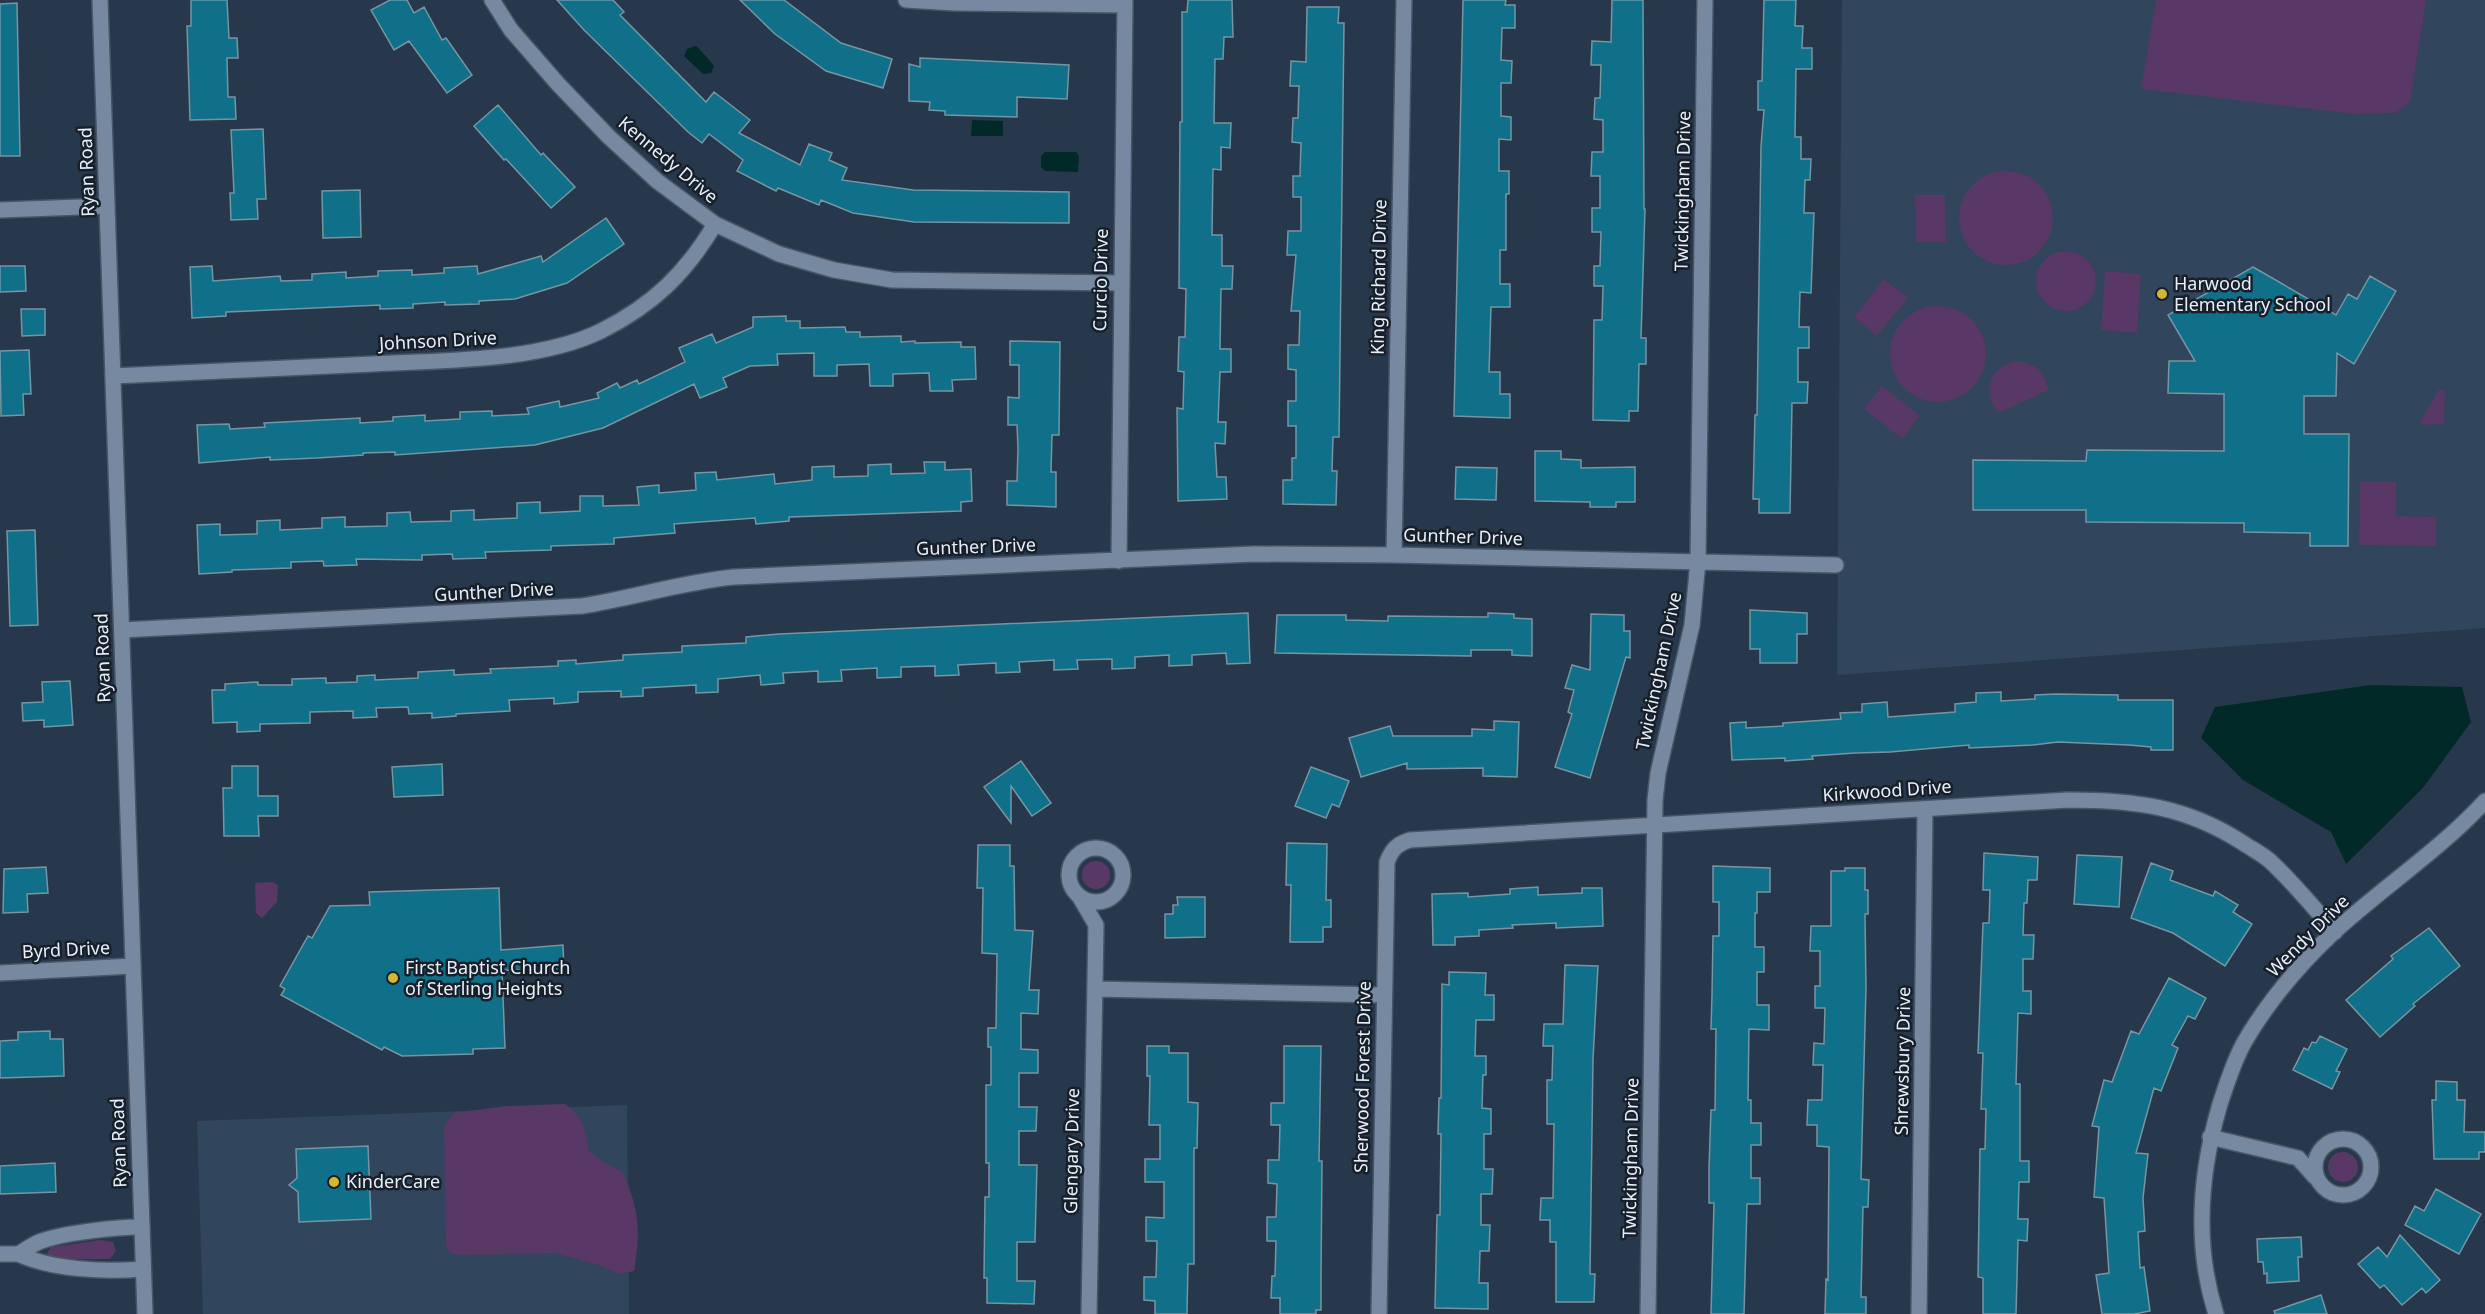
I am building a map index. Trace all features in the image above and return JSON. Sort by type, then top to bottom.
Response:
[{"type":"street","name":"Ryan Road","points":[[100,0],[145,1314]]},
{"type":"street","name":"Kennedy Drive","points":[[492,0],[511,30],[558,84],[609,137],[657,181],[715,224],[779,254],[834,270],[892,280],[1120,283]]},
{"type":"street","points":[[906,0],[955,3],[1125,3]]},
{"type":"street","name":"King Richard Drive","points":[[1394,555],[1404,0]]},
{"type":"street","name":"Twickingham Drive","points":[[1648,1314],[1658,773],[1692,625],[1698,561],[1705,0]]},
{"type":"street","name":"Curcio Drive","points":[[1119,561],[1120,283],[1125,3]]},
{"type":"street","points":[[0,210],[107,206]]},
{"type":"street","name":"Johnson Drive","points":[[113,376],[508,356],[573,342],[600,332],[650,303],[682,272],[715,224]]},
{"type":"street","name":"Gunther Drive","points":[[122,630],[582,606],[619,601],[670,586],[734,577],[1254,554],[1836,565]]},
{"type":"street","name":"Kirkwood Drive","points":[[1398,844],[1410,840],[2068,800],[2104,800],[2154,806],[2192,817],[2218,828],[2268,860],[2335,932]]},
{"type":"street","name":"Wendy Drive","points":[[2216,1314],[2204,1258],[2202,1209],[2210,1137],[2227,1081],[2244,1041],[2298,968],[2335,932],[2427,856],[2485,801]]},
{"type":"street","name":"Shrewsbury Drive","points":[[1919,1314],[1925,809]]},
{"type":"street","name":"Sherwood Forest Drive","points":[[1379,1314],[1387,862],[1391,851],[1398,844]]},
{"type":"street","points":[[1101,848],[1117,857],[1122,865],[1123,883],[1113,897],[1096,925],[1070,883],[1071,865],[1083,851],[1101,848]]},
{"type":"street","points":[[1079,896],[1096,903],[1113,897]]},
{"type":"street","name":"Glengary Drive","points":[[1089,1314],[1096,925]]},
{"type":"street","name":"Byrd Drive","points":[[0,973],[133,966]]},
{"type":"street","points":[[1095,989],[1383,995]]},
{"type":"street","points":[[2210,1137],[2298,1158],[2330,1193],[2348,1195],[2364,1186],[2372,1169],[2367,1151],[2352,1140],[2342,1138],[2298,1158]]},
{"type":"street","points":[[2317,1180],[2314,1161],[2324,1145]]},
{"type":"street","points":[[18,1254],[40,1242],[57,1238],[110,1229],[142,1227]]},
{"type":"street","points":[[0,1254],[18,1254],[38,1263],[114,1270],[143,1269]]},
{"type":"shaded area","name":"Harwood Elementary School","points":[[1842,0],[2485,0],[2485,628],[1837,675]]},
{"type":"shaded area","points":[[2156,0],[2426,0],[2410,102],[2395,113],[2355,114],[2141,89]]},
{"type":"shaded area","points":[[696,46],[714,66],[711,73],[703,74],[684,56],[687,49]]},
{"type":"shaded area","points":[[972,120],[1003,121],[1003,136],[971,136]]},
{"type":"shaded area","points":[[1045,152],[1076,152],[1079,156],[1078,172],[1045,171],[1041,167],[1041,156]]},
{"type":"shaded area","points":[[2006,171],[2024,175],[2039,185],[2049,200],[2053,218],[2049,236],[2039,251],[2024,261],[2006,265],[1988,261],[1973,251],[1963,236],[1959,218],[1963,200],[1973,185],[1988,175]]},
{"type":"shaded area","points":[[1915,195],[1945,195],[1946,242],[1916,242]]},
{"type":"shaded area","points":[[2060,251],[2072,251],[2083,256],[2091,264],[2096,281],[2094,293],[2083,306],[2072,311],[2060,311],[2049,306],[2041,298],[2036,287],[2036,275],[2041,264],[2049,256]]},
{"type":"shaded area","points":[[2105,271],[2141,274],[2137,333],[2101,330]]},
{"type":"shaded area","points":[[1884,279],[1908,298],[1877,336],[1854,317]]},
{"type":"shaded area","points":[[1938,306],[1956,310],[1972,320],[1982,336],[1986,354],[1982,372],[1972,388],[1956,398],[1938,402],[1920,398],[1904,388],[1894,372],[1890,354],[1894,336],[1904,320],[1920,310]]},
{"type":"shaded area","points":[[2015,361],[2028,363],[2038,369],[2048,390],[1999,413],[1990,397],[1991,382],[1999,369]]},
{"type":"shaded area","points":[[1882,386],[1920,416],[1902,439],[1864,409]]},
{"type":"shaded area","points":[[2439,389],[2445,391],[2444,424],[2424,425],[2421,423],[2422,419]]},
{"type":"shaded area","points":[[2360,482],[2396,482],[2396,516],[2436,517],[2436,546],[2359,545]]},
{"type":"shaded area","points":[[2371,685],[2462,687],[2471,722],[2423,788],[2346,864],[2331,832],[2243,780],[2201,738],[2215,707]]},
{"type":"shaded area","points":[[1096,861],[1106,865],[1110,875],[1106,885],[1096,889],[1086,885],[1082,875],[1086,865]]},
{"type":"shaded area","points":[[273,882],[278,885],[277,902],[262,918],[256,913],[255,886],[256,883]]},
{"type":"shaded area","points":[[565,1104],[583,1124],[589,1151],[603,1162],[623,1172],[637,1220],[634,1271],[620,1274],[599,1265],[555,1253],[456,1255],[449,1252],[446,1245],[444,1127],[454,1113],[506,1106]]},
{"type":"shaded area","points":[[627,1105],[629,1314],[203,1314],[197,1121]]},
{"type":"shaded area","points":[[2343,1152],[2354,1156],[2358,1167],[2354,1178],[2343,1182],[2332,1178],[2328,1167],[2332,1156]]},
{"type":"shaded area","points":[[101,1240],[113,1242],[116,1251],[110,1259],[53,1259],[47,1253],[51,1247]]},
{"type":"building","points":[[191,0],[227,0],[229,38],[237,38],[238,58],[227,58],[228,97],[235,97],[236,119],[190,120],[187,26],[191,26]]},
{"type":"building","points":[[390,0],[407,0],[414,13],[424,7],[442,40],[446,38],[472,75],[447,93],[409,41],[394,50],[371,10]]},
{"type":"building","points":[[557,0],[613,0],[624,12],[620,15],[706,102],[714,92],[750,120],[739,133],[800,165],[809,144],[832,153],[829,160],[847,168],[842,180],[913,190],[1069,192],[1069,223],[914,222],[853,213],[821,200],[819,205],[778,188],[776,191],[737,171],[743,160],[709,134],[702,143],[688,132],[584,30]]},
{"type":"building","points":[[740,0],[784,0],[841,43],[892,59],[883,88],[826,71],[775,34]]},
{"type":"building","points":[[1188,0],[1232,0],[1233,37],[1224,37],[1223,59],[1215,59],[1214,123],[1231,123],[1230,148],[1221,147],[1221,170],[1213,169],[1212,235],[1222,235],[1222,266],[1233,266],[1232,289],[1221,289],[1220,349],[1231,349],[1231,372],[1220,372],[1218,422],[1226,422],[1225,444],[1215,443],[1217,477],[1226,477],[1227,499],[1178,501],[1177,408],[1183,409],[1184,372],[1178,371],[1179,337],[1185,337],[1186,289],[1179,288],[1182,12],[1187,12]]},
{"type":"building","points":[[1463,0],[1506,0],[1505,5],[1515,5],[1515,28],[1502,28],[1501,60],[1512,61],[1511,83],[1501,83],[1501,116],[1511,117],[1511,140],[1499,139],[1499,171],[1509,171],[1509,194],[1506,194],[1506,250],[1500,250],[1500,284],[1510,284],[1510,307],[1491,307],[1489,372],[1500,372],[1500,394],[1510,394],[1510,418],[1454,416]]},
{"type":"building","points":[[1612,0],[1643,0],[1645,209],[1641,338],[1646,338],[1646,364],[1639,364],[1638,411],[1629,411],[1629,421],[1593,420],[1594,320],[1602,320],[1603,286],[1594,286],[1594,266],[1600,266],[1601,232],[1592,232],[1592,208],[1600,208],[1600,176],[1591,176],[1592,152],[1603,152],[1603,120],[1594,119],[1595,98],[1600,98],[1601,65],[1591,65],[1592,41],[1611,42]]},
{"type":"building","points":[[1764,0],[1796,0],[1795,26],[1803,26],[1802,48],[1812,48],[1812,69],[1796,69],[1795,137],[1801,137],[1801,159],[1811,159],[1810,180],[1805,180],[1804,213],[1814,213],[1811,293],[1800,292],[1799,327],[1809,327],[1809,348],[1798,348],[1798,382],[1808,382],[1807,403],[1792,403],[1790,513],[1759,513],[1759,499],[1753,499],[1755,415],[1757,415],[1761,146],[1764,110],[1758,110],[1758,81],[1762,81]]},
{"type":"building","points":[[17,3],[20,156],[0,156],[0,4]]},
{"type":"building","points":[[1307,7],[1339,7],[1338,23],[1344,23],[1339,437],[1333,437],[1332,471],[1337,471],[1336,505],[1283,504],[1283,480],[1292,480],[1292,458],[1296,458],[1296,426],[1288,426],[1288,401],[1296,401],[1296,370],[1288,369],[1288,345],[1299,345],[1300,311],[1291,311],[1296,255],[1287,255],[1288,231],[1301,231],[1301,197],[1293,197],[1293,176],[1300,176],[1301,143],[1292,142],[1293,118],[1298,118],[1299,86],[1290,86],[1291,61],[1306,62]]},
{"type":"building","points":[[920,58],[1069,65],[1067,99],[1017,97],[1017,117],[945,115],[945,111],[929,110],[930,102],[909,101],[909,64],[920,67]]},
{"type":"building","points":[[498,105],[541,155],[543,153],[575,187],[551,208],[474,126]]},
{"type":"building","points":[[263,129],[266,199],[257,199],[258,219],[231,220],[230,193],[234,193],[231,130]]},
{"type":"building","points":[[360,190],[361,237],[323,238],[322,191]]},
{"type":"building","points":[[606,218],[624,244],[567,283],[515,299],[479,301],[479,304],[445,305],[445,302],[413,304],[413,308],[380,309],[380,305],[226,312],[226,316],[192,318],[190,267],[212,266],[213,281],[280,276],[281,281],[312,280],[312,274],[346,272],[346,278],[378,276],[378,271],[412,270],[412,275],[444,273],[444,268],[477,266],[478,274],[541,256],[543,262]]},
{"type":"building","points":[[0,266],[25,266],[26,291],[0,292]]},
{"type":"building","name":"Harwood Elementary School","points":[[2253,267],[2336,315],[2348,294],[2357,299],[2370,276],[2396,291],[2354,364],[2337,353],[2336,396],[2304,396],[2304,434],[2349,434],[2348,546],[2310,546],[2310,533],[2244,532],[2244,523],[2086,522],[2086,510],[1973,510],[1973,460],[2086,461],[2087,450],[2224,451],[2224,394],[2168,393],[2169,361],[2195,361],[2168,315]]},
{"type":"building","points":[[21,309],[45,309],[45,335],[22,336]]},
{"type":"building","points":[[786,316],[786,321],[800,321],[800,328],[845,327],[846,332],[860,332],[860,337],[901,336],[901,342],[915,341],[915,343],[961,342],[961,347],[975,347],[976,379],[952,380],[953,391],[930,391],[929,373],[893,374],[893,386],[870,386],[869,364],[837,365],[837,376],[814,376],[814,353],[777,354],[778,365],[750,366],[723,378],[727,387],[700,398],[694,384],[603,428],[535,445],[395,455],[395,452],[363,453],[363,455],[317,458],[270,460],[270,457],[199,463],[197,425],[229,424],[230,429],[265,427],[264,423],[360,418],[360,423],[393,421],[393,417],[425,415],[425,421],[460,419],[460,412],[492,411],[492,416],[529,414],[527,408],[559,401],[560,407],[599,398],[597,393],[617,383],[620,388],[637,380],[639,384],[685,362],[679,348],[712,334],[716,343],[753,327],[753,317]]},
{"type":"building","points":[[1010,341],[1060,342],[1059,435],[1052,435],[1051,472],[1056,472],[1056,507],[1007,505],[1007,481],[1017,481],[1018,449],[1017,425],[1008,425],[1008,397],[1019,398],[1019,365],[1010,365]]},
{"type":"building","points":[[29,350],[31,394],[23,394],[24,415],[1,416],[0,351]]},
{"type":"building","points":[[1535,451],[1561,451],[1561,459],[1581,460],[1581,468],[1635,467],[1635,502],[1616,502],[1616,507],[1590,507],[1590,502],[1535,501]]},
{"type":"building","points":[[924,462],[945,462],[945,470],[971,469],[972,501],[961,502],[961,511],[789,517],[789,521],[756,524],[755,518],[674,524],[675,533],[614,538],[614,544],[551,546],[551,550],[485,552],[486,558],[453,559],[452,554],[422,555],[422,560],[356,559],[357,565],[324,566],[323,561],[291,562],[291,568],[232,570],[232,572],[199,574],[197,525],[220,524],[220,535],[257,534],[257,521],[280,520],[280,530],[322,528],[322,518],[345,517],[345,527],[387,526],[387,513],[410,512],[411,522],[451,521],[451,511],[474,510],[474,520],[517,518],[517,503],[540,502],[540,513],[580,511],[580,496],[603,496],[603,506],[639,505],[637,487],[659,485],[659,493],[696,490],[695,473],[716,472],[717,480],[774,474],[775,484],[812,480],[812,467],[834,466],[834,477],[868,476],[868,465],[891,464],[891,474],[925,473]]},
{"type":"building","points":[[1456,467],[1497,468],[1496,500],[1455,499]]},
{"type":"building","points":[[35,530],[38,625],[10,626],[7,531]]},
{"type":"building","points":[[1750,610],[1807,613],[1807,634],[1797,634],[1797,663],[1760,663],[1760,649],[1750,649]]},
{"type":"building","points":[[1248,613],[1250,663],[1227,664],[1226,653],[1192,655],[1192,665],[1169,666],[1169,655],[1135,657],[1135,668],[1112,669],[1112,659],[1077,660],[1078,669],[1054,670],[1054,660],[1019,662],[1020,672],[996,673],[996,663],[958,665],[959,675],[935,676],[935,666],[901,667],[901,677],[877,678],[877,668],[841,670],[842,681],[818,682],[818,671],[783,673],[784,683],[761,685],[760,675],[718,679],[718,692],[696,693],[696,685],[643,688],[643,696],[621,697],[621,691],[578,692],[578,702],[554,704],[554,698],[509,700],[510,711],[456,714],[456,716],[432,718],[432,713],[409,714],[408,707],[376,708],[377,717],[353,718],[353,711],[310,712],[310,723],[260,724],[260,731],[237,732],[237,722],[213,723],[212,690],[225,690],[225,684],[258,682],[258,685],[292,685],[292,679],[326,678],[326,683],[357,682],[357,676],[375,675],[375,680],[418,678],[418,672],[454,670],[454,675],[491,673],[490,669],[558,666],[558,661],[576,660],[576,664],[623,660],[623,655],[682,652],[682,646],[746,643],[746,637],[779,634]]},
{"type":"building","points":[[1488,613],[1514,614],[1514,618],[1532,619],[1532,656],[1512,655],[1512,650],[1471,650],[1471,656],[1275,653],[1277,615],[1346,615],[1346,620],[1388,621],[1388,616],[1488,617]]},
{"type":"building","points":[[1591,614],[1624,615],[1624,631],[1630,631],[1630,658],[1626,657],[1590,778],[1555,767],[1572,714],[1568,712],[1574,690],[1565,688],[1572,665],[1590,670]]},
{"type":"building","points":[[70,681],[73,725],[44,727],[44,720],[23,721],[22,703],[43,702],[42,682]]},
{"type":"building","points":[[2001,692],[2001,701],[2035,699],[2035,695],[2056,694],[2118,695],[2118,700],[2173,700],[2173,750],[2151,750],[2151,747],[2129,745],[2058,742],[1969,748],[1969,745],[1812,756],[1813,759],[1785,761],[1785,758],[1732,760],[1730,723],[1746,722],[1746,728],[1841,719],[1840,713],[1862,712],[1862,704],[1887,702],[1888,717],[1955,712],[1955,704],[1976,702],[1976,693]]},
{"type":"building","points":[[1494,721],[1519,722],[1517,777],[1483,776],[1483,768],[1407,769],[1407,763],[1361,777],[1349,738],[1390,726],[1393,736],[1472,736],[1472,729],[1494,730]]},
{"type":"building","points":[[1021,761],[1051,803],[1032,816],[1011,786],[1011,823],[984,787]]},
{"type":"building","points":[[442,764],[443,795],[394,797],[392,767]]},
{"type":"building","points":[[232,766],[258,766],[258,796],[278,796],[278,816],[258,816],[259,836],[224,836],[223,788],[232,788]]},
{"type":"building","points":[[1311,767],[1349,781],[1339,807],[1332,804],[1326,818],[1295,806]]},
{"type":"building","points":[[1287,843],[1327,844],[1326,900],[1331,900],[1331,927],[1323,927],[1323,942],[1290,942],[1291,885],[1286,885]]},
{"type":"building","points":[[978,845],[1010,845],[1010,866],[1014,866],[1015,930],[1033,931],[1029,990],[1039,990],[1038,1014],[1021,1013],[1021,1049],[1038,1050],[1038,1073],[1019,1073],[1019,1107],[1037,1107],[1036,1131],[1019,1131],[1019,1165],[1037,1165],[1035,1242],[1017,1242],[1017,1281],[1035,1281],[1034,1304],[987,1303],[987,1278],[984,1278],[985,1197],[989,1197],[989,1163],[986,1163],[986,1085],[991,1085],[991,1047],[988,1047],[988,1028],[996,1028],[997,954],[982,953],[983,888],[977,888]]},
{"type":"building","points":[[1984,853],[2038,857],[2037,880],[2028,880],[2027,903],[2024,903],[2023,935],[2034,935],[2033,959],[2023,959],[2023,991],[2031,991],[2031,1014],[2018,1013],[2016,1084],[2020,1084],[2020,1161],[2029,1161],[2029,1182],[2019,1182],[2018,1219],[2028,1219],[2027,1241],[2018,1240],[2016,1314],[1983,1314],[1983,1278],[1978,1277],[1980,1149],[1985,1149],[1986,1109],[1981,1109],[1983,1053],[1978,1053],[1983,923],[1989,923],[1990,890],[1983,890]]},
{"type":"building","points":[[2077,855],[2122,857],[2119,907],[2074,904]]},
{"type":"building","points":[[2151,863],[2173,871],[2170,880],[2213,896],[2215,891],[2238,905],[2233,912],[2252,924],[2225,966],[2173,933],[2131,918]]},
{"type":"building","points":[[1713,866],[1770,868],[1770,892],[1757,892],[1757,913],[1755,913],[1755,947],[1764,947],[1764,972],[1757,972],[1757,1005],[1769,1005],[1769,1030],[1749,1029],[1748,1100],[1751,1100],[1751,1123],[1761,1123],[1761,1145],[1751,1145],[1751,1178],[1760,1178],[1760,1204],[1747,1204],[1744,1314],[1711,1314],[1714,1203],[1709,1203],[1709,1168],[1711,1110],[1715,1110],[1716,1029],[1711,1029],[1713,936],[1719,936],[1719,902],[1713,902]]},
{"type":"building","points":[[46,867],[48,893],[27,894],[28,912],[3,913],[4,869]]},
{"type":"building","points":[[1845,868],[1865,868],[1865,890],[1868,890],[1868,914],[1865,914],[1866,988],[1861,1179],[1869,1180],[1868,1207],[1863,1207],[1861,1297],[1866,1297],[1866,1314],[1825,1314],[1826,1279],[1828,1280],[1829,1147],[1817,1146],[1817,1125],[1807,1125],[1808,1100],[1822,1100],[1823,1065],[1813,1065],[1814,1043],[1824,1044],[1825,1008],[1815,1008],[1815,986],[1820,986],[1820,951],[1810,951],[1811,926],[1831,926],[1831,871],[1845,871]]},
{"type":"building","points":[[1538,887],[1538,895],[1582,893],[1582,888],[1602,888],[1603,926],[1556,928],[1556,923],[1512,925],[1513,928],[1479,930],[1479,936],[1455,937],[1455,945],[1433,945],[1432,894],[1468,893],[1468,897],[1510,894],[1510,889]]},
{"type":"building","name":"First Baptist Church of Sterling Heights","points":[[499,888],[501,950],[563,945],[564,971],[502,970],[505,1048],[473,1049],[473,1054],[402,1056],[384,1047],[382,1050],[281,995],[285,989],[280,986],[308,936],[312,938],[330,906],[370,905],[369,892]]},
{"type":"building","points":[[1177,897],[1205,897],[1205,937],[1165,938],[1165,914],[1173,914],[1173,905],[1178,905]]},
{"type":"building","points":[[2429,928],[2460,966],[2413,1004],[2415,1006],[2380,1037],[2346,1000],[2393,959],[2391,956]]},
{"type":"building","points":[[1565,965],[1598,966],[1593,1059],[1590,1274],[1595,1274],[1594,1302],[1556,1302],[1556,1242],[1550,1242],[1550,1220],[1540,1220],[1541,1198],[1553,1198],[1554,1124],[1547,1124],[1547,1080],[1552,1080],[1553,1046],[1543,1046],[1544,1024],[1563,1024]]},
{"type":"building","points":[[1449,972],[1486,973],[1485,995],[1494,995],[1494,1020],[1476,1020],[1475,1056],[1486,1056],[1482,1108],[1491,1109],[1491,1134],[1484,1134],[1484,1169],[1493,1169],[1492,1194],[1481,1194],[1481,1225],[1490,1225],[1489,1251],[1480,1251],[1479,1283],[1488,1283],[1488,1309],[1435,1308],[1437,1215],[1440,1215],[1441,1134],[1438,1134],[1439,1098],[1441,1098],[1442,984],[1449,985]]},
{"type":"building","points":[[2169,978],[2206,998],[2195,1019],[2188,1016],[2172,1045],[2178,1048],[2161,1091],[2154,1088],[2136,1153],[2148,1154],[2143,1198],[2145,1231],[2138,1232],[2140,1268],[2144,1267],[2150,1311],[2134,1314],[2102,1314],[2096,1275],[2109,1273],[2104,1198],[2094,1197],[2099,1127],[2092,1126],[2104,1080],[2112,1082],[2131,1031],[2139,1034]]},
{"type":"building","points":[[50,1031],[50,1039],[63,1039],[64,1076],[0,1078],[0,1041],[18,1040],[18,1032]]},
{"type":"building","points":[[2320,1036],[2347,1049],[2336,1071],[2340,1072],[2332,1089],[2293,1070],[2304,1048],[2308,1050],[2312,1042],[2316,1043]]},
{"type":"building","points":[[1147,1046],[1169,1046],[1169,1053],[1188,1053],[1188,1102],[1198,1103],[1197,1148],[1194,1148],[1194,1264],[1188,1264],[1187,1314],[1155,1314],[1155,1301],[1144,1300],[1144,1277],[1156,1277],[1157,1241],[1146,1241],[1146,1217],[1164,1218],[1164,1182],[1145,1182],[1145,1159],[1160,1159],[1160,1125],[1149,1125],[1150,1076],[1147,1076]]},
{"type":"building","points":[[1284,1046],[1321,1046],[1319,1161],[1322,1161],[1321,1310],[1316,1310],[1316,1314],[1280,1314],[1280,1298],[1271,1298],[1272,1276],[1275,1276],[1276,1241],[1267,1241],[1267,1217],[1276,1217],[1277,1184],[1268,1183],[1268,1160],[1279,1160],[1280,1125],[1271,1125],[1271,1103],[1284,1103]]},
{"type":"building","points":[[2436,1081],[2457,1082],[2457,1100],[2465,1100],[2464,1132],[2485,1132],[2485,1152],[2479,1152],[2479,1159],[2434,1159],[2432,1100],[2436,1100]]},
{"type":"building","name":"KinderCare","points":[[368,1146],[371,1219],[299,1222],[298,1192],[289,1185],[297,1178],[296,1149]]},
{"type":"building","points":[[55,1163],[56,1192],[0,1194],[0,1166]]},
{"type":"building","points":[[2436,1189],[2481,1214],[2459,1254],[2405,1225],[2415,1206],[2424,1211]]},
{"type":"building","points":[[2400,1235],[2440,1280],[2426,1293],[2422,1288],[2402,1305],[2384,1285],[2380,1288],[2358,1264],[2378,1247],[2387,1257]]},
{"type":"building","points":[[2301,1237],[2302,1257],[2298,1257],[2299,1281],[2267,1283],[2267,1273],[2264,1274],[2263,1262],[2258,1262],[2257,1239]]},
{"type":"building","points":[[2321,1295],[2327,1314],[2275,1314],[2274,1311]]},
{"type":"place","name":"Harwood Elementary School","points":[[2162,294]]},
{"type":"place","name":"First Baptist Church of Sterling Heights","points":[[393,978]]},
{"type":"place","name":"KinderCare","points":[[334,1182]]}]
